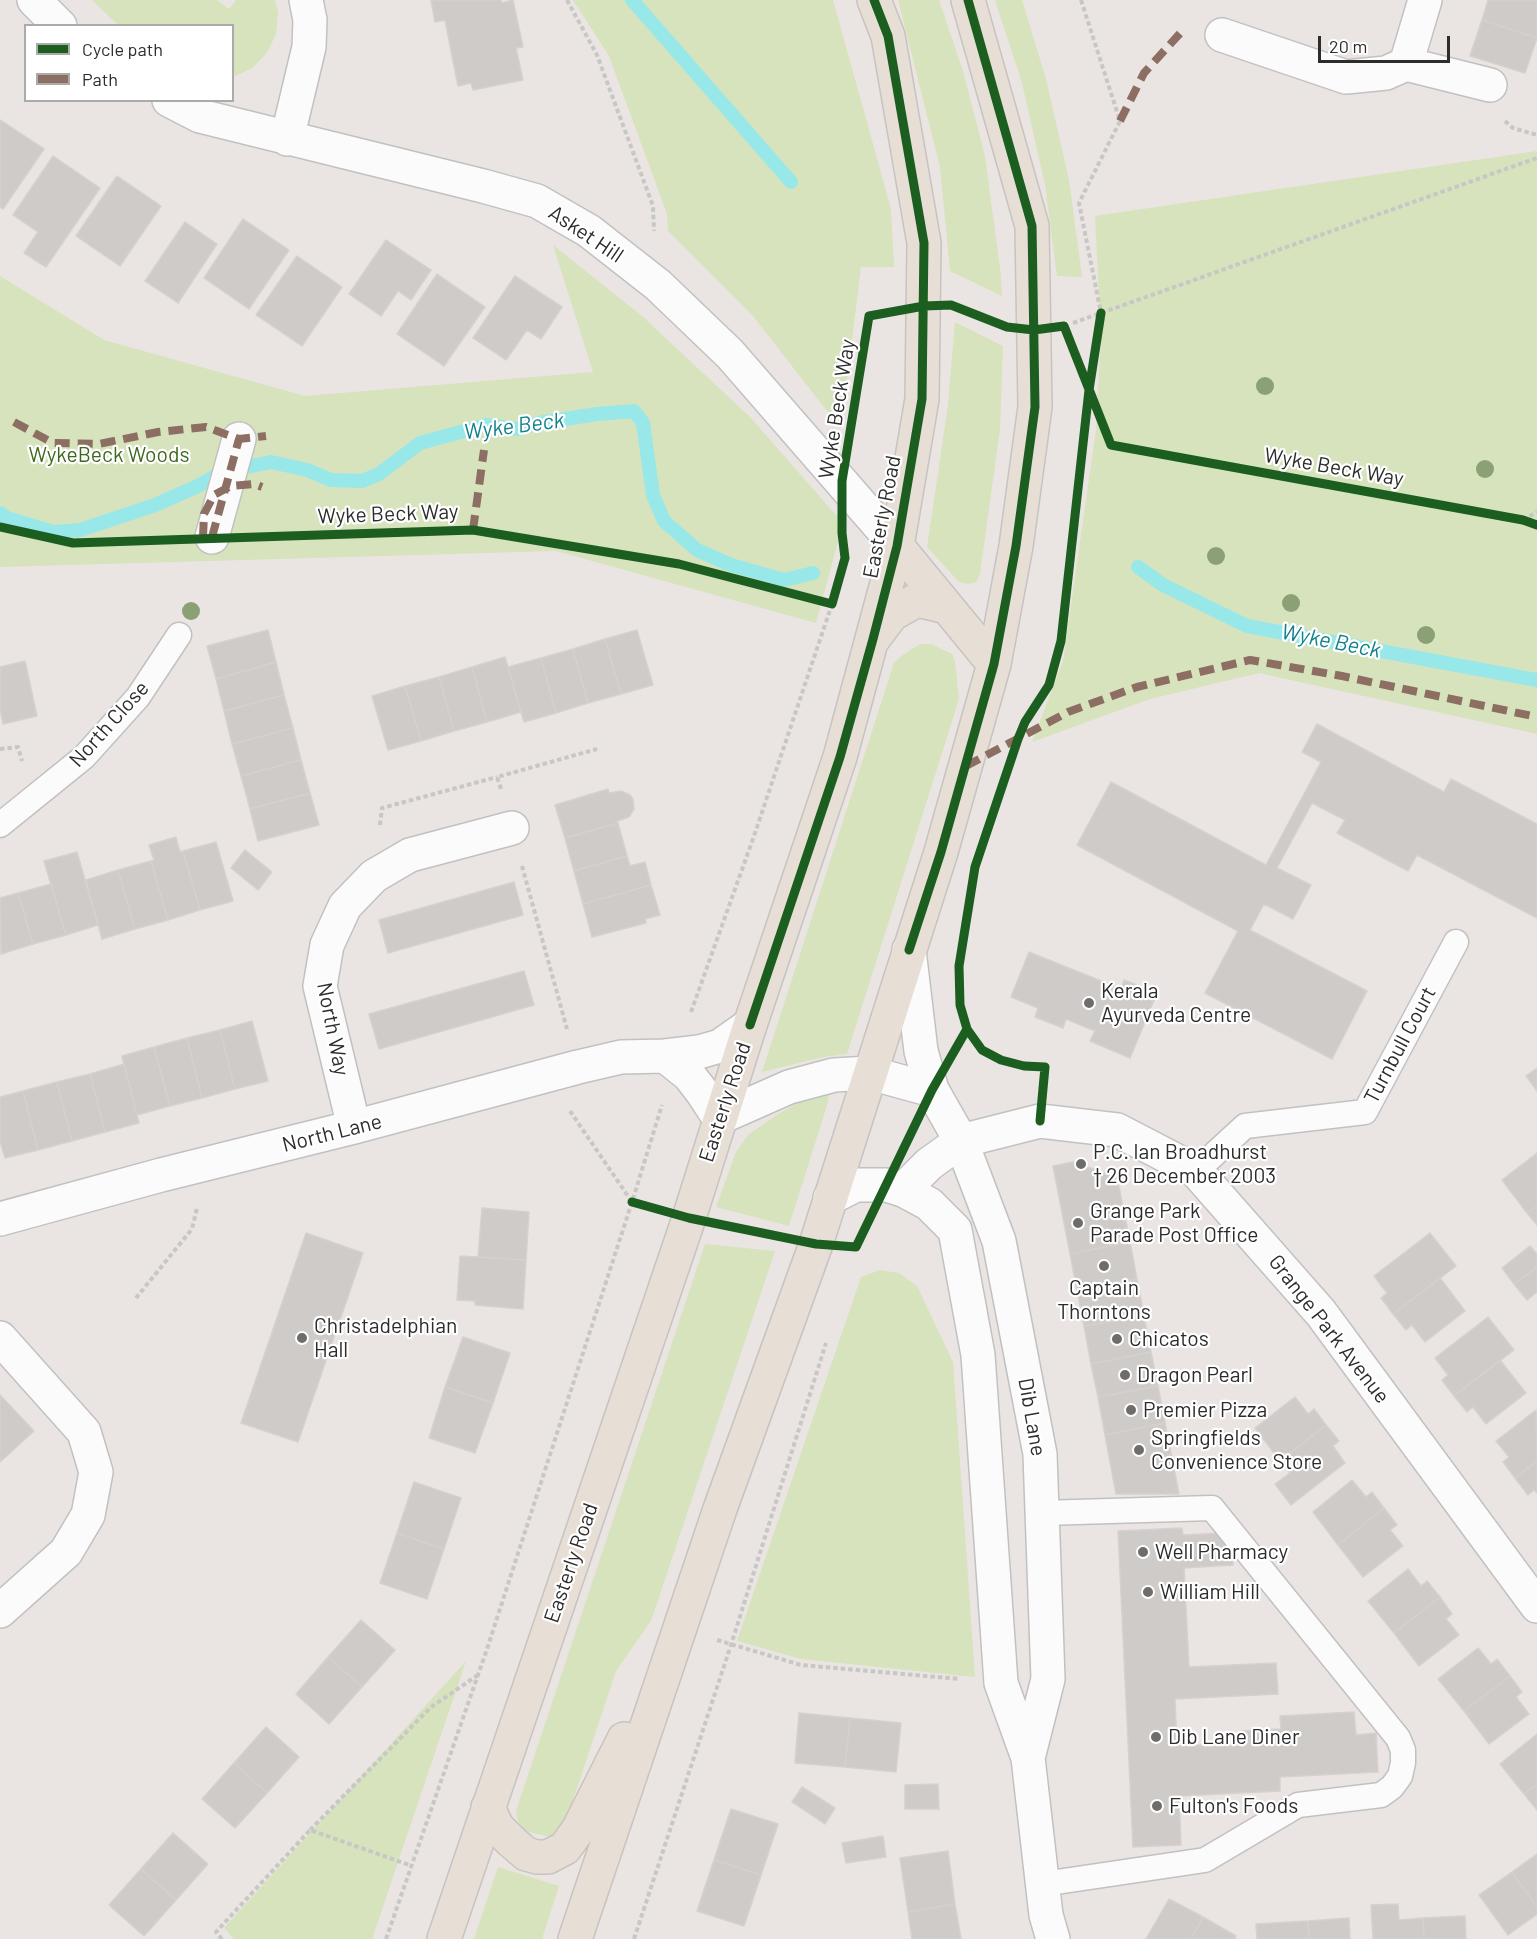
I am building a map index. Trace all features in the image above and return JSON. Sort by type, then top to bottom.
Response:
[{"type":"main road","name":"Easterly Road","points":[[444,1939],[688,1218],[719,1118],[840,757],[897,546],[922,399],[924,243],[888,36],[874,0]]},
{"type":"main road","points":[[575,1939],[679,1627],[816,1244],[941,852],[994,664],[1016,546],[1035,407],[1049,328],[1032,226],[968,0]]},
{"type":"main road","points":[[897,546],[994,664]]},
{"type":"main road","points":[[873,639],[892,614],[917,600],[947,607]]},
{"type":"main road","points":[[488,1807],[497,1827],[526,1854],[548,1857],[565,1848],[588,1811],[679,1627]]},
{"type":"street","points":[[34,0],[58,24]]},
{"type":"street","points":[[287,139],[309,47],[310,20],[306,0]]},
{"type":"street","points":[[1406,64],[1425,0]]},
{"type":"street","points":[[1221,36],[1346,77],[1386,73],[1406,64],[1490,85]]},
{"type":"street","name":"Asket Hill","points":[[173,102],[200,116],[537,201],[589,231],[658,285],[730,354],[897,546]]},
{"type":"street","points":[[212,537],[239,439]]},
{"type":"street","name":"North Way","points":[[354,1127],[320,986],[327,945],[345,906],[374,876],[410,855],[512,828]]},
{"type":"street","name":"Dib Lane","points":[[909,950],[921,1051],[932,1090],[961,1140],[999,1240],[1040,1454],[1048,1678],[1028,1758]]},
{"type":"street","name":"North Lane","points":[[0,1219],[578,1066],[621,1058],[699,1052],[720,1046],[750,1026]]},
{"type":"street","points":[[665,1056],[696,1083],[719,1118],[789,1087],[834,1075],[870,1073],[932,1090]]},
{"type":"street","name":"Grange Park Avenue","points":[[961,1140],[1040,1121],[1118,1130],[1196,1171],[1321,1313],[1537,1606]]},
{"type":"street","points":[[903,1190],[929,1164],[961,1140]]},
{"type":"street","name":"Dib Lane","points":[[830,1198],[856,1185],[886,1185],[903,1190],[929,1204],[955,1230],[978,1355],[1001,1683],[1028,1758],[1046,1915],[1053,1939]]},
{"type":"street","points":[[0,1338],[84,1432],[96,1472],[88,1515],[66,1552],[0,1611]]},
{"type":"street","points":[[984,1446],[1036,1433]]},
{"type":"lane","name":"North Close","points":[[0,825],[84,757],[138,697],[179,635]]},
{"type":"lane","name":"Turnbull Court","points":[[1196,1171],[1245,1126],[1365,1112],[1456,942]]},
{"type":"lane","points":[[1042,1513],[1212,1508],[1398,1738],[1403,1750],[1400,1776],[1392,1787],[1381,1795],[1298,1805],[1205,1860],[1043,1884]]},
{"type":"path","points":[[567,0],[597,55],[653,206],[658,285]]},
{"type":"path","points":[[1081,0],[1120,121],[1079,203],[1101,313],[1100,324]]},
{"type":"path","points":[[1049,328],[1101,313],[1537,158]]},
{"type":"path","points":[[1523,520],[1537,512]]},
{"type":"path","points":[[1512,518],[1537,525]]},
{"type":"path","points":[[688,1023],[833,600],[820,602]]},
{"type":"path","points":[[578,1066],[497,777],[597,749]]},
{"type":"path","points":[[386,1939],[478,1675],[664,1097]]},
{"type":"path","points":[[568,1109],[632,1202],[688,1218]]},
{"type":"path","points":[[135,1298],[192,1228],[209,1163]]},
{"type":"path","points":[[634,1939],[731,1645],[827,1338]]},
{"type":"path","points":[[679,1627],[801,1665],[1001,1683]]},
{"type":"path","points":[[222,1939],[216,1932],[310,1830],[430,1708],[478,1675]]},
{"type":"path","points":[[310,1830],[412,1866]]},
{"type":"green space","points":[[92,0],[217,0],[229,9],[236,0],[275,0],[278,13],[276,34],[267,53],[252,68],[234,77],[234,24],[117,24]]},
{"type":"green space","points":[[573,0],[833,0],[891,209],[894,267],[861,267],[841,429],[753,316],[668,231],[667,214],[609,56]]},
{"type":"green space","points":[[898,0],[939,0],[963,71],[985,156],[1002,296],[950,271],[940,167]]},
{"type":"green space","points":[[995,0],[1022,0],[1046,79],[1069,180],[1082,277],[1057,276],[1045,185],[1022,83]]},
{"type":"green space","points":[[1537,151],[1537,734],[1259,673],[1150,699],[1032,742],[1063,661],[1096,430],[1101,338],[1095,216]]},
{"type":"green space","name":"WykeBeck Woods","points":[[553,245],[642,316],[750,417],[843,523],[816,623],[556,551],[0,567],[0,276],[104,340],[305,396],[593,372]]},
{"type":"green space","points":[[955,322],[1003,346],[1000,429],[980,574],[976,582],[968,584],[959,582],[927,547],[948,405]]},
{"type":"green space","points":[[920,644],[931,644],[952,654],[955,661],[959,699],[847,1054],[823,1057],[762,1072],[894,663]]},
{"type":"green space","points":[[824,1093],[829,1094],[828,1102],[789,1226],[716,1207],[736,1152],[748,1135],[797,1103]]},
{"type":"green space","points":[[705,1244],[775,1251],[651,1621],[616,1671],[565,1824],[560,1833],[550,1837],[525,1831],[518,1822],[516,1811]]},
{"type":"green space","points":[[880,1270],[899,1273],[917,1286],[953,1362],[975,1677],[801,1659],[737,1641],[861,1277]]},
{"type":"green space","points":[[466,1661],[372,1939],[234,1939],[224,1928]]},
{"type":"green space","points":[[498,1867],[559,1886],[542,1939],[474,1939]]},
{"type":"building","points":[[431,0],[501,0],[502,3],[513,0],[523,47],[516,48],[523,80],[473,90],[471,83],[458,86],[445,20],[435,22]]},
{"type":"building","points":[[1488,0],[1537,0],[1537,38],[1482,20]]},
{"type":"building","points":[[1482,20],[1537,38],[1525,73],[1470,56]]},
{"type":"building","points":[[0,120],[44,149],[3,209],[0,207]]},
{"type":"building","points":[[53,156],[100,188],[46,267],[24,253],[38,232],[13,215]]},
{"type":"building","points":[[117,176],[161,206],[120,266],[76,236]]},
{"type":"building","points":[[243,219],[289,250],[249,309],[204,278]]},
{"type":"building","points":[[185,222],[217,244],[178,303],[145,281]]},
{"type":"building","points":[[386,240],[431,270],[411,300],[398,291],[381,316],[349,294]]},
{"type":"building","points":[[297,256],[342,287],[302,346],[256,315]]},
{"type":"building","points":[[437,274],[485,307],[444,366],[397,334]]},
{"type":"building","points":[[515,276],[562,307],[541,339],[527,330],[506,360],[473,338]]},
{"type":"building","points":[[268,630],[276,662],[216,679],[207,646]]},
{"type":"building","points":[[637,630],[653,685],[621,694],[605,639]]},
{"type":"building","points":[[605,639],[621,694],[588,703],[573,649]]},
{"type":"building","points":[[573,649],[588,703],[556,713],[541,658]]},
{"type":"building","points":[[505,657],[521,712],[487,722],[472,667]]},
{"type":"building","points":[[541,658],[556,713],[524,722],[508,667]]},
{"type":"building","points":[[25,661],[37,716],[3,724],[0,709],[0,667]]},
{"type":"building","points":[[276,662],[284,695],[224,711],[216,679]]},
{"type":"building","points":[[472,667],[487,722],[454,731],[439,677]]},
{"type":"building","points":[[439,677],[454,731],[421,741],[405,686]]},
{"type":"building","points":[[405,686],[421,741],[388,750],[372,696]]},
{"type":"building","points":[[284,695],[293,728],[232,744],[224,711]]},
{"type":"building","points":[[1317,724],[1444,792],[1451,779],[1537,824],[1537,918],[1417,855],[1408,871],[1337,833],[1345,820],[1312,803],[1277,868],[1311,885],[1293,919],[1264,904],[1250,930],[1367,991],[1332,1059],[1205,993],[1238,931],[1077,845],[1111,782],[1266,865],[1321,762],[1302,752]]},
{"type":"building","points":[[293,728],[301,760],[241,776],[232,744]]},
{"type":"building","points":[[301,760],[310,793],[250,809],[241,776]]},
{"type":"building","points":[[608,789],[609,793],[621,791],[633,799],[634,809],[629,817],[617,821],[618,823],[565,838],[555,805]]},
{"type":"building","points":[[310,793],[319,825],[258,841],[250,809]]},
{"type":"building","points":[[618,823],[627,856],[574,871],[565,838]]},
{"type":"building","points":[[176,837],[180,852],[183,851],[200,910],[168,920],[151,861],[154,860],[149,845]]},
{"type":"building","points":[[216,842],[233,901],[200,910],[183,851]]},
{"type":"building","points":[[245,850],[272,872],[258,890],[231,868]]},
{"type":"building","points":[[77,852],[98,925],[66,935],[44,861]]},
{"type":"building","points":[[627,856],[630,866],[645,862],[651,885],[583,904],[574,871]]},
{"type":"building","points":[[151,861],[168,920],[135,929],[118,870]]},
{"type":"building","points":[[118,870],[135,929],[102,939],[86,880]]},
{"type":"building","points":[[514,882],[523,915],[388,953],[379,920]]},
{"type":"building","points":[[51,884],[66,935],[33,944],[18,893]]},
{"type":"building","points":[[651,885],[660,915],[645,919],[646,923],[592,937],[583,904]]},
{"type":"building","points":[[18,893],[33,944],[1,954],[0,898]]},
{"type":"building","name":"Kerala Ayurveda Centre","points":[[1029,952],[1121,989],[1124,980],[1157,993],[1130,1058],[1090,1041],[1095,1031],[1066,1019],[1063,1028],[1035,1017],[1038,1008],[1011,997]]},
{"type":"building","points":[[524,971],[534,1005],[379,1049],[369,1014]]},
{"type":"building","points":[[252,1021],[268,1081],[235,1089],[220,1030]]},
{"type":"building","points":[[220,1030],[235,1089],[202,1098],[187,1038]]},
{"type":"building","points":[[187,1038],[202,1098],[170,1106],[154,1047]]},
{"type":"building","points":[[154,1047],[170,1106],[137,1115],[122,1056]]},
{"type":"building","points":[[124,1064],[139,1123],[105,1132],[90,1074]]},
{"type":"building","points":[[1537,1068],[1537,1091],[1526,1076]]},
{"type":"building","points":[[90,1074],[105,1132],[72,1141],[57,1082]]},
{"type":"building","points":[[57,1082],[72,1141],[38,1150],[23,1091]]},
{"type":"building","points":[[23,1091],[38,1150],[5,1158],[0,1141],[0,1097]]},
{"type":"building","points":[[1537,1153],[1537,1206],[1527,1213],[1502,1180]]},
{"type":"building","points":[[1073,1162],[1117,1177],[1130,1242],[1070,1254],[1053,1166]]},
{"type":"building","points":[[1537,1206],[1537,1225],[1527,1213]]},
{"type":"building","points":[[482,1208],[529,1212],[526,1260],[478,1257]]},
{"type":"building","name":"Christadelphian Hall","points":[[306,1233],[363,1253],[298,1442],[241,1423]]},
{"type":"building","points":[[1430,1233],[1456,1266],[1393,1314],[1381,1298],[1387,1293],[1374,1276]]},
{"type":"building","name":"Captain Thorntons","points":[[1130,1242],[1137,1279],[1077,1290],[1070,1254]]},
{"type":"building","points":[[1530,1246],[1537,1254],[1537,1267],[1514,1284],[1502,1268]]},
{"type":"building","points":[[460,1256],[526,1260],[523,1309],[475,1305],[475,1301],[457,1300]]},
{"type":"building","points":[[1537,1267],[1537,1292],[1527,1300],[1514,1284]]},
{"type":"building","points":[[1440,1278],[1465,1311],[1425,1342],[1412,1325],[1406,1330],[1393,1314]]},
{"type":"building","points":[[1137,1279],[1144,1316],[1084,1326],[1077,1290]]},
{"type":"building","name":"Chicatos","points":[[1144,1316],[1151,1352],[1091,1364],[1084,1326]]},
{"type":"building","points":[[1488,1317],[1514,1350],[1454,1396],[1442,1380],[1448,1375],[1435,1358]]},
{"type":"building","points":[[463,1337],[510,1353],[493,1403],[445,1387]]},
{"type":"building","name":"Dragon Pearl","points":[[1151,1352],[1158,1386],[1098,1397],[1091,1364]]},
{"type":"building","points":[[1500,1360],[1526,1393],[1486,1424],[1473,1407],[1467,1412],[1454,1396]]},
{"type":"building","name":"Premier Pizza","points":[[1158,1386],[1165,1423],[1105,1435],[1098,1397]]},
{"type":"building","points":[[445,1387],[493,1403],[475,1453],[429,1438]]},
{"type":"building","points":[[0,1395],[34,1431],[0,1462]]},
{"type":"building","points":[[1295,1397],[1308,1414],[1314,1409],[1326,1425],[1280,1461],[1255,1428]]},
{"type":"building","points":[[1536,1410],[1537,1461],[1515,1478],[1503,1462],[1509,1457],[1496,1441]]},
{"type":"building","name":"Springfields Convenience Store","points":[[1165,1423],[1179,1494],[1116,1494],[1105,1435]]},
{"type":"building","points":[[1326,1425],[1339,1441],[1333,1446],[1345,1463],[1291,1505],[1275,1484],[1290,1473],[1280,1461]]},
{"type":"building","points":[[1537,1461],[1537,1493],[1534,1490],[1528,1495],[1515,1478]]},
{"type":"building","points":[[1352,1480],[1366,1497],[1372,1492],[1384,1508],[1338,1545],[1313,1512]]},
{"type":"building","points":[[414,1482],[461,1498],[444,1549],[397,1533]]},
{"type":"building","points":[[1384,1508],[1397,1525],[1390,1530],[1403,1546],[1363,1577],[1338,1545]]},
{"type":"building","points":[[1182,1528],[1183,1535],[1224,1533],[1233,1546],[1233,1565],[1184,1568],[1189,1667],[1276,1663],[1278,1694],[1175,1699],[1177,1746],[1241,1743],[1240,1731],[1281,1729],[1280,1716],[1354,1712],[1356,1735],[1376,1733],[1378,1772],[1280,1777],[1280,1791],[1179,1796],[1181,1845],[1133,1847],[1118,1531]]},
{"type":"building","points":[[397,1533],[444,1549],[427,1599],[380,1583]]},
{"type":"building","points":[[1408,1569],[1421,1586],[1427,1581],[1440,1597],[1394,1633],[1368,1601]]},
{"type":"building","points":[[1440,1597],[1452,1614],[1446,1619],[1459,1635],[1419,1666],[1394,1633]]},
{"type":"building","points":[[361,1620],[395,1650],[362,1687],[328,1657]]},
{"type":"building","points":[[1478,1648],[1491,1664],[1497,1659],[1510,1676],[1464,1711],[1438,1679]]},
{"type":"building","points":[[328,1657],[362,1687],[329,1724],[296,1694]]},
{"type":"building","points":[[1510,1676],[1522,1692],[1516,1697],[1529,1714],[1489,1744],[1464,1711]]},
{"type":"building","points":[[799,1713],[850,1718],[845,1767],[795,1763]]},
{"type":"building","points":[[850,1718],[901,1723],[896,1772],[845,1767]]},
{"type":"building","points":[[266,1727],[299,1757],[267,1793],[234,1763]]},
{"type":"building","points":[[1537,1734],[1537,1784],[1524,1794],[1500,1764]]},
{"type":"building","points":[[234,1763],[267,1793],[235,1828],[202,1799]]},
{"type":"building","points":[[938,1784],[939,1809],[905,1809],[905,1785]]},
{"type":"building","points":[[1537,1784],[1537,1810],[1524,1794]]},
{"type":"building","points":[[802,1787],[835,1808],[825,1824],[792,1802]]},
{"type":"building","points":[[731,1809],[778,1824],[761,1875],[714,1860]]},
{"type":"building","points":[[173,1833],[208,1864],[176,1900],[141,1869]]},
{"type":"building","points":[[883,1836],[886,1857],[846,1863],[842,1843]]},
{"type":"building","points":[[948,1851],[955,1904],[908,1912],[900,1858]]},
{"type":"building","points":[[1537,1854],[1537,1907],[1512,1872]]},
{"type":"building","points":[[714,1860],[761,1875],[744,1926],[697,1911]]},
{"type":"building","points":[[141,1869],[176,1900],[144,1936],[109,1905]]},
{"type":"building","points":[[1512,1872],[1537,1907],[1537,1914],[1508,1935],[1479,1895]]},
{"type":"building","points":[[1169,1899],[1203,1917],[1191,1939],[1146,1939]]},
{"type":"building","points":[[955,1904],[961,1939],[912,1939],[908,1912]]},
{"type":"building","points":[[1398,1904],[1399,1920],[1423,1918],[1424,1939],[1373,1939],[1371,1905]]},
{"type":"building","points":[[1465,1916],[1466,1939],[1424,1939],[1423,1918]]},
{"type":"building","points":[[1203,1917],[1236,1936],[1235,1939],[1191,1939]]},
{"type":"building","points":[[1349,1918],[1350,1939],[1309,1939],[1308,1921]]},
{"type":"building","points":[[1308,1921],[1309,1939],[1257,1939],[1256,1924]]},
{"type":"waterway","points":[[632,0],[791,182]]},
{"type":"waterway","name":"Wyke Beck","points":[[0,513],[7,518],[53,532],[80,530],[155,505],[198,486],[222,472],[271,462],[307,470],[331,480],[362,481],[379,474],[420,443],[486,425],[518,429],[539,423],[634,411],[643,423],[653,495],[664,521],[697,550],[731,565],[784,580],[813,573]]},
{"type":"waterway","name":"Wyke Beck","points":[[1138,567],[1163,585],[1247,626],[1537,680]]},
{"type":"marked path","points":[[1120,121],[1144,73],[1184,29]]},
{"type":"marked path","points":[[14,422],[53,443],[99,444],[158,432],[206,427],[239,439],[266,436]]},
{"type":"marked path","points":[[212,537],[239,439]]},
{"type":"marked path","points":[[473,530],[484,450]]},
{"type":"marked path","points":[[203,537],[204,514],[214,495],[231,486],[254,484],[262,487]]},
{"type":"marked path","points":[[966,766],[1068,712],[1137,687],[1250,660],[1342,676],[1537,717]]},
{"type":"cycle path","points":[[750,1025],[840,757],[873,639],[897,546],[922,399],[924,243],[888,36],[874,0]]},
{"type":"cycle path","points":[[909,950],[941,852],[994,664],[1016,546],[1035,407],[1032,226],[968,0]]},
{"type":"cycle path","name":"Wyke Beck Way","points":[[0,527],[73,543],[473,530],[679,564],[832,604],[845,558],[842,533],[842,481],[869,316],[924,306],[951,305],[1007,327],[1034,330],[1064,326],[1111,445],[1523,520],[1537,525]]},
{"type":"cycle path","points":[[1040,1121],[1045,1067],[1024,1066],[1001,1060],[982,1050],[967,1029],[960,1005],[959,966],[975,867],[1018,739],[1025,722],[1049,685],[1061,641],[1089,390],[1101,313]]},
{"type":"cycle path","points":[[632,1202],[689,1218],[816,1244],[856,1247],[932,1090],[967,1029]]},
{"type":"place","name":"Kerala Ayurveda Centre","points":[[1089,1003]]},
{"type":"place","name":"P.C. Ian Broadhurst † 26 December 2003","points":[[1081,1164]]},
{"type":"place","name":"Grange Park Parade Post Office","points":[[1078,1223]]},
{"type":"place","name":"Captain Thorntons","points":[[1104,1266]]},
{"type":"place","name":"Christadelphian Hall","points":[[302,1338]]},
{"type":"place","name":"Chicatos","points":[[1117,1339]]},
{"type":"place","name":"Dragon Pearl","points":[[1125,1375]]},
{"type":"place","name":"Premier Pizza","points":[[1131,1410]]},
{"type":"place","name":"Springfields Convenience Store","points":[[1139,1450]]},
{"type":"place","name":"Well Pharmacy","points":[[1143,1552]]},
{"type":"place","name":"William Hill","points":[[1148,1592]]},
{"type":"place","name":"Dib Lane Diner","points":[[1156,1737]]},
{"type":"place","name":"Fulton's Foods","points":[[1157,1806]]}]
